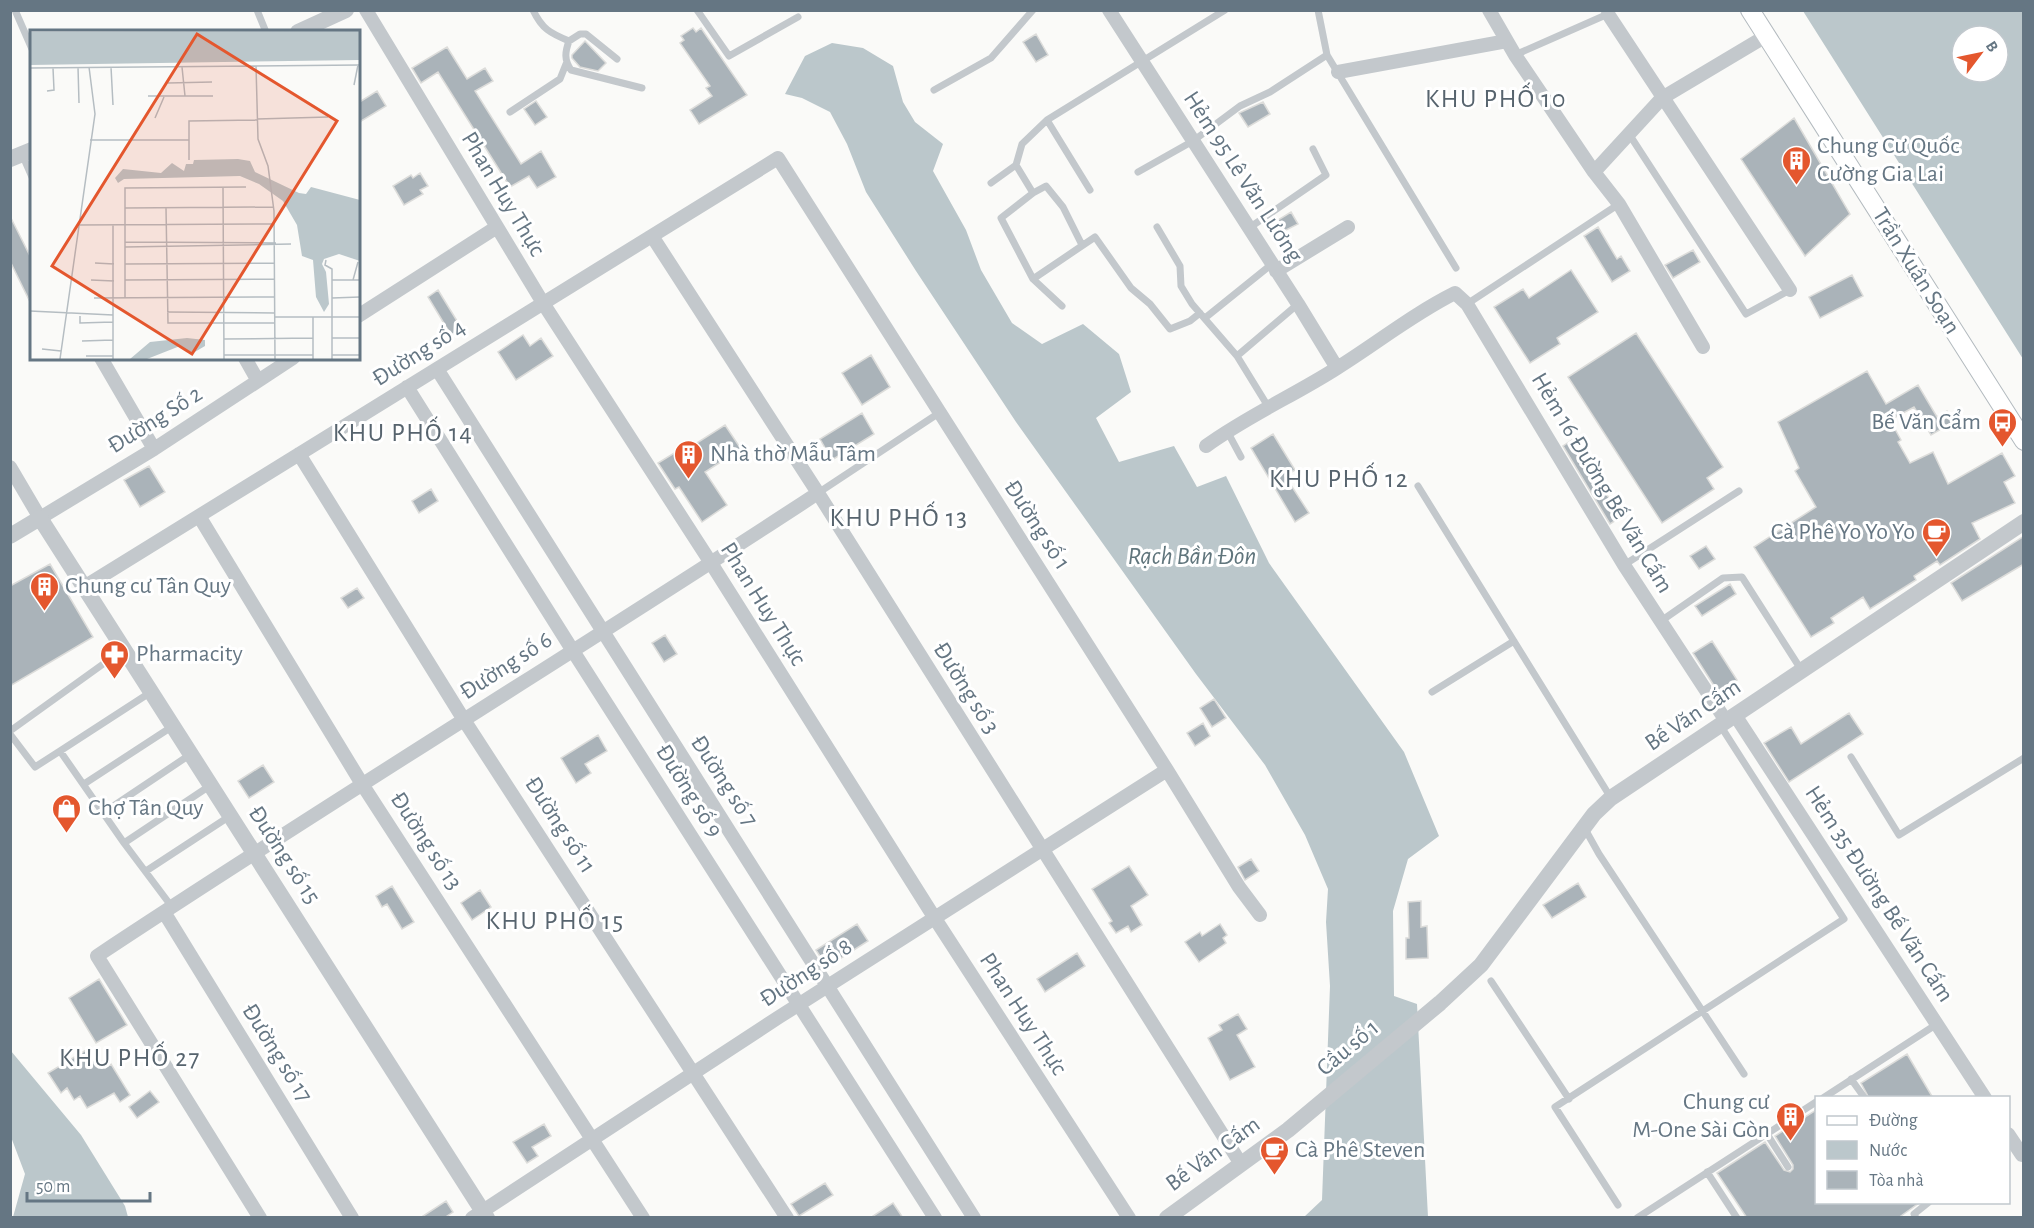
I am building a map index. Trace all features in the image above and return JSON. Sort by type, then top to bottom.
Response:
[{"type":"main road","name":"Trần Xuân Soạn","points":[[1750,10],[2024,441]]},
{"type":"street","points":[[302,30],[346,10]]},
{"type":"street","name":"Phan Huy Thực","points":[[366,10],[543,303],[711,563],[934,917],[1129,1218]]},
{"type":"street","name":"Hẻm 95 Lê Văn Lương","points":[[1109,10],[1250,228],[1337,368]]},
{"type":"street","points":[[1489,10],[1515,55],[1594,172],[1619,204],[1703,347]]},
{"type":"street","points":[[1608,14],[1790,290]]},
{"type":"street","points":[[1594,172],[1662,98],[1766,36]]},
{"type":"street","points":[[1338,72],[1507,41]]},
{"type":"street","name":"Đường số 4","points":[[84,587],[778,158]]},
{"type":"street","name":"Đường số 1","points":[[778,158],[1239,887],[1260,915]]},
{"type":"street","points":[[361,309],[497,227]]},
{"type":"street","points":[[1274,267],[1348,227]]},
{"type":"street","name":"Đường số 3","points":[[652,236],[818,493],[1241,1164]]},
{"type":"street","points":[[1206,446],[1227,431],[1337,368],[1429,307],[1455,293],[1467,304]]},
{"type":"street","name":"Hẻm 16 Đường Bế Văn Cấm","points":[[1467,304],[1624,565],[1727,721]]},
{"type":"street","points":[[102,360],[154,449]]},
{"type":"street","points":[[246,360],[258,381]]},
{"type":"street","name":"Đường Số 2","points":[[40,518],[154,449],[290,360]]},
{"type":"street","name":"Đường số 7","points":[[437,369],[974,1218]]},
{"type":"street","name":"Đường số 9","points":[[407,387],[935,1218]]},
{"type":"street","name":"Đường số 11","points":[[299,454],[464,720],[787,1218]]},
{"type":"street","points":[[10,467],[40,518],[10,536]]},
{"type":"street","name":"Đường số 6","points":[[260,1218],[97,956],[254,852],[818,493]]},
{"type":"street","name":"Đường số 13","points":[[199,516],[362,784],[643,1218]]},
{"type":"street","name":"Đường số 15","points":[[40,518],[254,852],[481,1215]]},
{"type":"street","name":"Bế Văn Cấm","points":[[1440,1003],[1481,964],[1594,814],[1611,798],[2024,522]]},
{"type":"street","name":"Hẻm 35 Đường Bế Văn Cấm","points":[[1727,721],[1937,1024],[1984,1096]]},
{"type":"street","name":"Đường số 8","points":[[481,1215],[592,1138],[1167,770]]},
{"type":"street","name":"Đường số 17","points":[[168,909],[352,1218]]},
{"type":"street","name":"Cầu số 1","points":[[1288,1130],[1440,1003]]},
{"type":"street","name":"Bế Văn Cấm","points":[[1167,1218],[1288,1130]]},
{"type":"street","points":[[2010,1137],[2023,1155]]},
{"type":"lane","points":[[15,10],[30,44]]},
{"type":"lane","points":[[257,10],[265,30]]},
{"type":"lane","points":[[533,10],[540,25],[569,41]]},
{"type":"lane","points":[[697,10],[729,56],[798,17]]},
{"type":"lane","points":[[934,90],[991,58],[1033,10]]},
{"type":"lane","points":[[991,183],[1016,165],[1023,144],[1047,120],[1225,10]]},
{"type":"lane","points":[[1318,10],[1327,55],[1456,268]]},
{"type":"lane","points":[[1515,55],[1608,14]]},
{"type":"lane","points":[[510,112],[560,79],[566,64],[565,53],[569,41],[580,34],[586,34],[617,59]]},
{"type":"lane","points":[[1138,172],[1193,141],[1240,106],[1270,92],[1327,55]]},
{"type":"lane","points":[[566,64],[577,73],[642,88]]},
{"type":"lane","points":[[1047,120],[1090,190]]},
{"type":"lane","points":[[1629,134],[1746,314],[1790,290]]},
{"type":"lane","points":[[1250,228],[1326,175],[1313,149]]},
{"type":"lane","points":[[21,154],[30,173]]},
{"type":"lane","points":[[1016,165],[1033,193]]},
{"type":"lane","points":[[1062,306],[1033,279],[1001,218],[1033,193],[1046,186],[1063,207],[1082,245]]},
{"type":"lane","points":[[1467,304],[1619,204]]},
{"type":"lane","points":[[1157,227],[1180,266],[1181,286],[1237,356],[1269,408]]},
{"type":"lane","points":[[1033,279],[1095,237],[1131,288],[1150,304],[1170,329],[1203,315],[1274,267]]},
{"type":"lane","points":[[1237,356],[1298,304]]},
{"type":"lane","name":"Đường số 6","points":[[818,493],[939,413]]},
{"type":"lane","points":[[1227,431],[1241,457]]},
{"type":"lane","points":[[1418,486],[1611,798]]},
{"type":"lane","points":[[1624,565],[1738,491]]},
{"type":"lane","points":[[1661,621],[1723,578],[1742,578],[1802,670]]},
{"type":"lane","points":[[1432,692],[1514,641]]},
{"type":"lane","points":[[124,649],[10,732],[35,767],[152,692]]},
{"type":"lane","points":[[1618,1205],[1555,1107],[1844,919],[1727,721]]},
{"type":"lane","points":[[84,784],[173,726]]},
{"type":"lane","points":[[60,751],[146,871],[168,909]]},
{"type":"lane","points":[[103,813],[191,754]]},
{"type":"lane","points":[[1851,757],[1899,835],[2024,758]]},
{"type":"lane","points":[[124,843],[211,785]]},
{"type":"lane","points":[[146,871],[230,816]]},
{"type":"lane","points":[[1584,827],[1599,854],[1744,1074]]},
{"type":"lane","points":[[1491,981],[1569,1099]]},
{"type":"lane","points":[[1826,1096],[1937,1024]]},
{"type":"lane","points":[[1851,1079],[1863,1096]]},
{"type":"lane","points":[[1637,1218],[1815,1103]]},
{"type":"lane","points":[[1767,1134],[1788,1167]]},
{"type":"lane","points":[[1707,1172],[1737,1218]]},
{"type":"lane","points":[[1916,1218],[1914,1214],[1928,1204]]},
{"type":"water","points":[[1803,11],[2023,11],[2023,359]]},
{"type":"water","name":"Rạch Bần Đôn","points":[[832,43],[863,48],[893,66],[903,102],[915,122],[943,144],[933,171],[966,230],[981,270],[1012,323],[1042,344],[1083,324],[1119,354],[1131,392],[1096,418],[1119,462],[1174,446],[1197,487],[1226,476],[1269,563],[1404,752],[1439,836],[1408,859],[1393,911],[1394,996],[1417,1004],[1428,1217],[1304,1217],[1322,1200],[1330,986],[1326,922],[1328,889],[1305,835],[1265,765],[1196,674],[1016,422],[866,192],[847,144],[830,112],[802,98],[785,94],[805,56]]},
{"type":"water","points":[[11,1051],[81,1135],[125,1206],[128,1217],[13,1217],[25,1174],[11,1137]]},
{"type":"building","points":[[693,28],[696,32],[701,28],[747,95],[699,124],[690,110],[712,96],[706,88],[710,86],[680,43],[684,40],[681,36]]},
{"type":"building","points":[[1036,34],[1048,55],[1036,62],[1023,42]]},
{"type":"building","points":[[585,41],[606,63],[598,71],[580,67],[572,58],[572,55]]},
{"type":"building","points":[[447,47],[467,79],[485,68],[493,81],[475,91],[521,164],[541,151],[556,177],[537,188],[529,176],[510,187],[438,72],[421,83],[412,68]]},
{"type":"building","points":[[377,91],[386,106],[360,122],[360,102]]},
{"type":"building","points":[[536,101],[547,117],[535,125],[524,109]]},
{"type":"building","points":[[1263,102],[1270,114],[1248,127],[1239,113]]},
{"type":"building","name":"Chung Cư Quốc Cường Gia Lai","points":[[1794,118],[1850,214],[1805,256],[1741,159]]},
{"type":"building","points":[[420,173],[428,186],[420,190],[423,194],[404,205],[393,186],[411,175],[413,178]]},
{"type":"building","points":[[1291,212],[1298,224],[1284,231],[1278,220]]},
{"type":"building","points":[[10,216],[30,256],[30,302],[10,261]]},
{"type":"building","points":[[1598,227],[1617,259],[1621,256],[1630,271],[1612,282],[1584,236]]},
{"type":"building","points":[[1693,250],[1700,262],[1673,278],[1665,265]]},
{"type":"building","points":[[1571,270],[1598,312],[1557,338],[1560,344],[1530,363],[1494,307],[1523,289],[1529,298]]},
{"type":"building","points":[[1852,275],[1863,296],[1820,318],[1809,297]]},
{"type":"building","points":[[438,290],[462,329],[451,335],[428,297]]},
{"type":"building","points":[[1636,333],[1723,467],[1707,478],[1714,489],[1662,523],[1568,377]]},
{"type":"building","points":[[523,335],[530,346],[541,338],[553,356],[516,380],[498,352]]},
{"type":"building","points":[[871,355],[890,387],[862,405],[842,373]]},
{"type":"building","points":[[1867,371],[1886,404],[1918,385],[1937,417],[1947,411],[1953,422],[1931,435],[1914,407],[1890,420],[1901,440],[1898,442],[1910,463],[1933,452],[1948,484],[2002,453],[2015,476],[2004,482],[2015,503],[1972,523],[1980,539],[1940,565],[1937,561],[1914,576],[1916,580],[1870,609],[1863,597],[1831,618],[1834,623],[1811,637],[1754,547],[1816,507],[1795,471],[1799,468],[1778,422]]},
{"type":"building","points":[[862,413],[874,434],[832,460],[820,439]]},
{"type":"building","name":"Nhà thờ Mẫu Tâm","points":[[725,425],[741,449],[705,472],[727,505],[702,522],[679,487],[675,489],[658,463],[684,447],[686,450]]},
{"type":"building","points":[[1273,434],[1295,470],[1285,476],[1309,513],[1295,522],[1251,448]]},
{"type":"building","points":[[1572,440],[1621,517],[1610,524],[1563,446]]},
{"type":"building","points":[[149,466],[165,492],[140,507],[124,480]]},
{"type":"building","points":[[431,489],[438,501],[419,513],[412,501]]},
{"type":"building","points":[[2024,536],[2024,564],[1962,601],[1951,583]]},
{"type":"building","points":[[1706,546],[1715,559],[1699,569],[1690,556]]},
{"type":"building","name":"Chung cư Tân Quy","points":[[50,564],[93,637],[10,686],[10,586]]},
{"type":"building","points":[[1730,584],[1736,594],[1702,616],[1695,606]]},
{"type":"building","points":[[357,588],[364,598],[348,608],[341,598]]},
{"type":"building","points":[[665,635],[677,654],[664,662],[652,643]]},
{"type":"building","points":[[1712,641],[1737,680],[1718,692],[1693,653]]},
{"type":"building","points":[[1214,699],[1226,718],[1212,727],[1200,708]]},
{"type":"building","points":[[1849,713],[1863,734],[1789,782],[1764,743],[1791,727],[1801,744]]},
{"type":"building","points":[[1203,723],[1210,736],[1195,746],[1187,733]]},
{"type":"building","points":[[598,735],[607,751],[585,764],[591,773],[576,783],[561,758]]},
{"type":"building","points":[[263,765],[274,782],[249,798],[238,781]]},
{"type":"building","points":[[1251,859],[1259,871],[1245,880],[1238,867]]},
{"type":"building","points":[[1129,866],[1148,895],[1131,906],[1142,925],[1131,932],[1128,926],[1116,933],[1109,923],[1112,921],[1092,889]]},
{"type":"building","points":[[1578,883],[1586,897],[1552,918],[1543,905]]},
{"type":"building","points":[[392,886],[414,922],[402,929],[387,904],[382,907],[376,896]]},
{"type":"building","points":[[480,890],[491,907],[472,920],[461,903]]},
{"type":"building","points":[[1421,901],[1421,927],[1427,926],[1428,958],[1406,959],[1406,938],[1409,938],[1408,902]]},
{"type":"building","points":[[857,924],[868,941],[827,967],[816,950]]},
{"type":"building","points":[[1220,924],[1227,935],[1223,938],[1226,943],[1199,962],[1185,942],[1200,932],[1202,936]]},
{"type":"building","points":[[1077,953],[1085,966],[1045,992],[1037,979]]},
{"type":"building","points":[[99,979],[127,1025],[96,1043],[69,998]]},
{"type":"building","points":[[1238,1014],[1247,1029],[1237,1035],[1255,1067],[1230,1080],[1208,1038],[1222,1030],[1219,1025]]},
{"type":"building","points":[[91,1047],[105,1068],[111,1064],[130,1095],[120,1102],[114,1093],[87,1108],[80,1096],[74,1100],[67,1088],[61,1093],[48,1073]]},
{"type":"building","name":"Chung cư M-One Sài Gòn","points":[[1907,1054],[1932,1096],[1868,1096],[1861,1083]]},
{"type":"building","points":[[150,1091],[159,1102],[137,1118],[129,1107]]},
{"type":"building","name":"Chung cư M-One Sài Gòn","points":[[1815,1111],[1815,1204],[1918,1204],[1898,1218],[1747,1218],[1717,1173],[1765,1142],[1784,1170],[1790,1172],[1793,1165],[1775,1136]]},
{"type":"building","points":[[544,1124],[551,1136],[532,1147],[538,1156],[527,1163],[513,1142]]},
{"type":"building","points":[[825,1183],[833,1195],[799,1216],[791,1204]]},
{"type":"building","points":[[446,1201],[453,1212],[444,1218],[420,1218]]},
{"type":"building","points":[[893,1203],[903,1218],[870,1218]]},
{"type":"place","name":"Chung Cư Quốc Cường Gia Lai","points":[[1796,186]]},
{"type":"place","name":"Bế Văn Cẩm","points":[[2002,448]]},
{"type":"place","name":"Nhà thờ Mẫu Tâm","points":[[689,480]]},
{"type":"place","name":"Cà Phê Yo Yo Yo","points":[[1936,558]]},
{"type":"place","name":"Chung cư Tân Quy","points":[[44,612]]},
{"type":"place","name":"Pharmacity","points":[[115,680]]},
{"type":"place","name":"Chợ Tân Quy","points":[[67,834]]},
{"type":"place","name":"Chung cư M-One Sài Gòn","points":[[1791,1142]]},
{"type":"place","name":"Cà Phê Steven","points":[[1274,1176]]},
{"type":"district","name":"KHU PHỐ 10","points":[[1496,99]]},
{"type":"district","name":"KHU PHỐ 14","points":[[403,433]]},
{"type":"district","name":"KHU PHỐ 12","points":[[1339,479]]},
{"type":"district","name":"KHU PHỐ 13","points":[[899,518]]},
{"type":"district","name":"KHU PHỐ 15","points":[[555,921]]},
{"type":"district","name":"KHU PHỐ 27","points":[[130,1058]]}]
